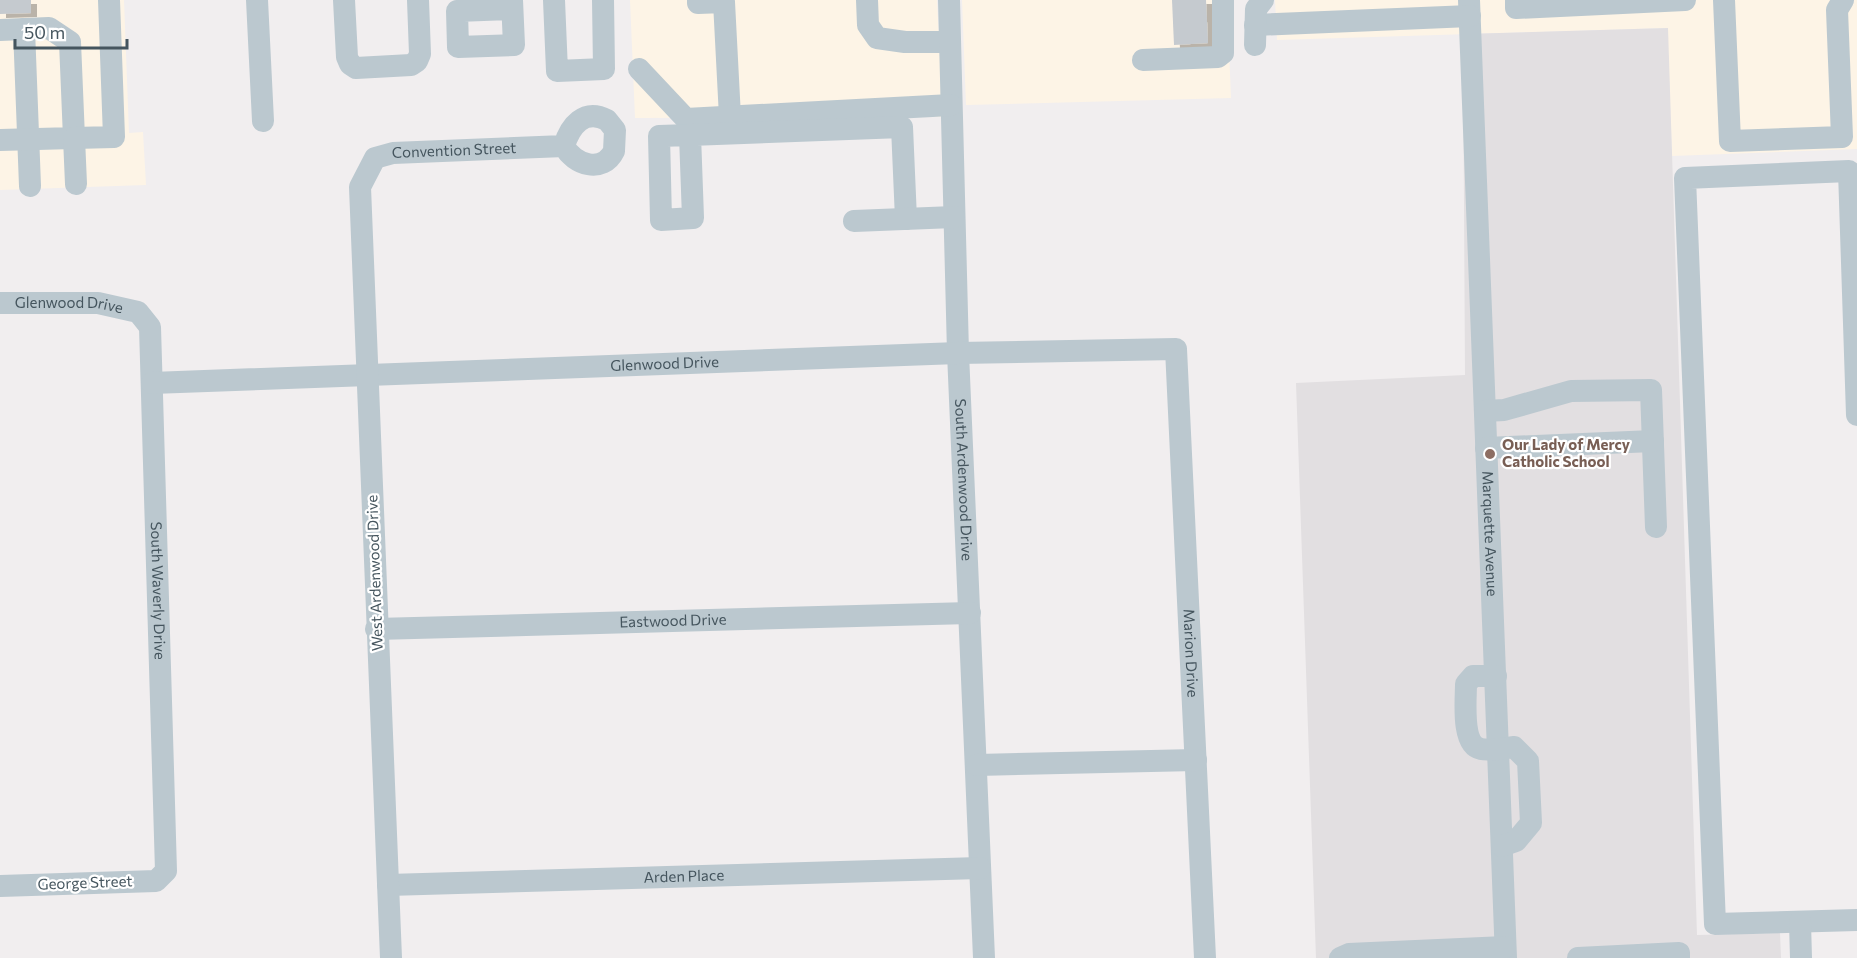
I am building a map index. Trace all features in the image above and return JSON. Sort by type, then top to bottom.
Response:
[{"type":"street","points":[[0,140],[114,137],[109,0]]},
{"type":"street","points":[[257,0],[263,122]]},
{"type":"street","points":[[344,0],[347,57],[350,64],[356,68],[411,65],[417,61],[420,54],[418,0]]},
{"type":"street","points":[[554,0],[557,71],[604,69],[603,0]]},
{"type":"street","points":[[698,0],[698,3],[724,1],[730,117]]},
{"type":"street","points":[[867,0],[868,26],[877,38],[905,42],[950,42]]},
{"type":"street","name":"South Ardenwood Drive","points":[[949,0],[958,353],[984,958]]},
{"type":"street","points":[[1143,60],[1218,57],[1223,53],[1223,0]]},
{"type":"street","points":[[1263,0],[1256,9],[1256,35],[1469,8]]},
{"type":"street","points":[[1516,0],[1516,8],[1685,0]]},
{"type":"street","points":[[1724,0],[1730,141],[1842,137],[1837,10],[1843,0]]},
{"type":"street","name":"Marquette Avenue","points":[[1469,8],[1505,953]]},
{"type":"street","points":[[0,30],[49,28],[70,42],[76,184]]},
{"type":"street","points":[[24,29],[30,186]]},
{"type":"street","points":[[639,69],[686,118],[951,105]]},
{"type":"street","points":[[690,135],[902,127],[906,219]]},
{"type":"street","name":"Convention Street","points":[[360,187],[375,158],[393,153],[564,146]]},
{"type":"street","points":[[1857,416],[1849,171],[1685,178],[1715,924],[1800,928],[1857,920]]},
{"type":"street","name":"West Ardenwood Drive","points":[[360,187],[391,958]]},
{"type":"street","points":[[854,221],[954,217]]},
{"type":"street","name":"Glenwood Drive","points":[[0,303],[98,303],[138,312]]},
{"type":"street","name":"South Waverly Drive","points":[[138,312],[150,327],[166,871]]},
{"type":"street","name":"Glenwood Drive","points":[[152,383],[958,353],[1176,349]]},
{"type":"street","name":"Marion Drive","points":[[1176,349],[1205,958]]},
{"type":"street","points":[[1485,411],[1504,410],[1571,392],[1651,390],[1656,527]]},
{"type":"street","points":[[1486,448],[1653,441]]},
{"type":"street","name":"Eastwood Drive","points":[[376,629],[970,613]]},
{"type":"street","points":[[1497,748],[1514,747],[1528,761],[1531,823],[1516,841],[1502,846]]},
{"type":"street","points":[[977,765],[1196,760]]},
{"type":"street","name":"Arden Place","points":[[388,885],[980,868]]},
{"type":"street","name":"George Street","points":[[0,886],[156,881],[166,871]]},
{"type":"street","points":[[1800,928],[1801,958]]},
{"type":"street","points":[[1340,958],[1349,954],[1505,953]]},
{"type":"street","points":[[1578,958],[1679,953],[1679,958]]},
{"type":"shaded area","points":[[0,0],[124,0],[129,133],[143,132],[146,185],[0,190]]},
{"type":"shaded area","points":[[630,0],[937,0],[943,117],[635,118]]},
{"type":"shaded area","points":[[962,0],[1227,0],[1231,98],[966,105]]},
{"type":"shaded area","points":[[1275,0],[1857,0],[1857,149],[1672,156],[1667,28],[1277,40]]},
{"type":"shaded area","name":"Our Lady of Mercy Catholic School","points":[[1668,28],[1697,935],[1780,933],[1781,958],[1316,958],[1296,383],[1465,375],[1463,34]]},
{"type":"building","points":[[0,0],[31,0],[31,13],[0,14]]},
{"type":"building","points":[[1172,0],[1206,0],[1208,43],[1174,45]]},
{"type":"place","name":"Our Lady of Mercy Catholic School","points":[[1490,454]]}]
